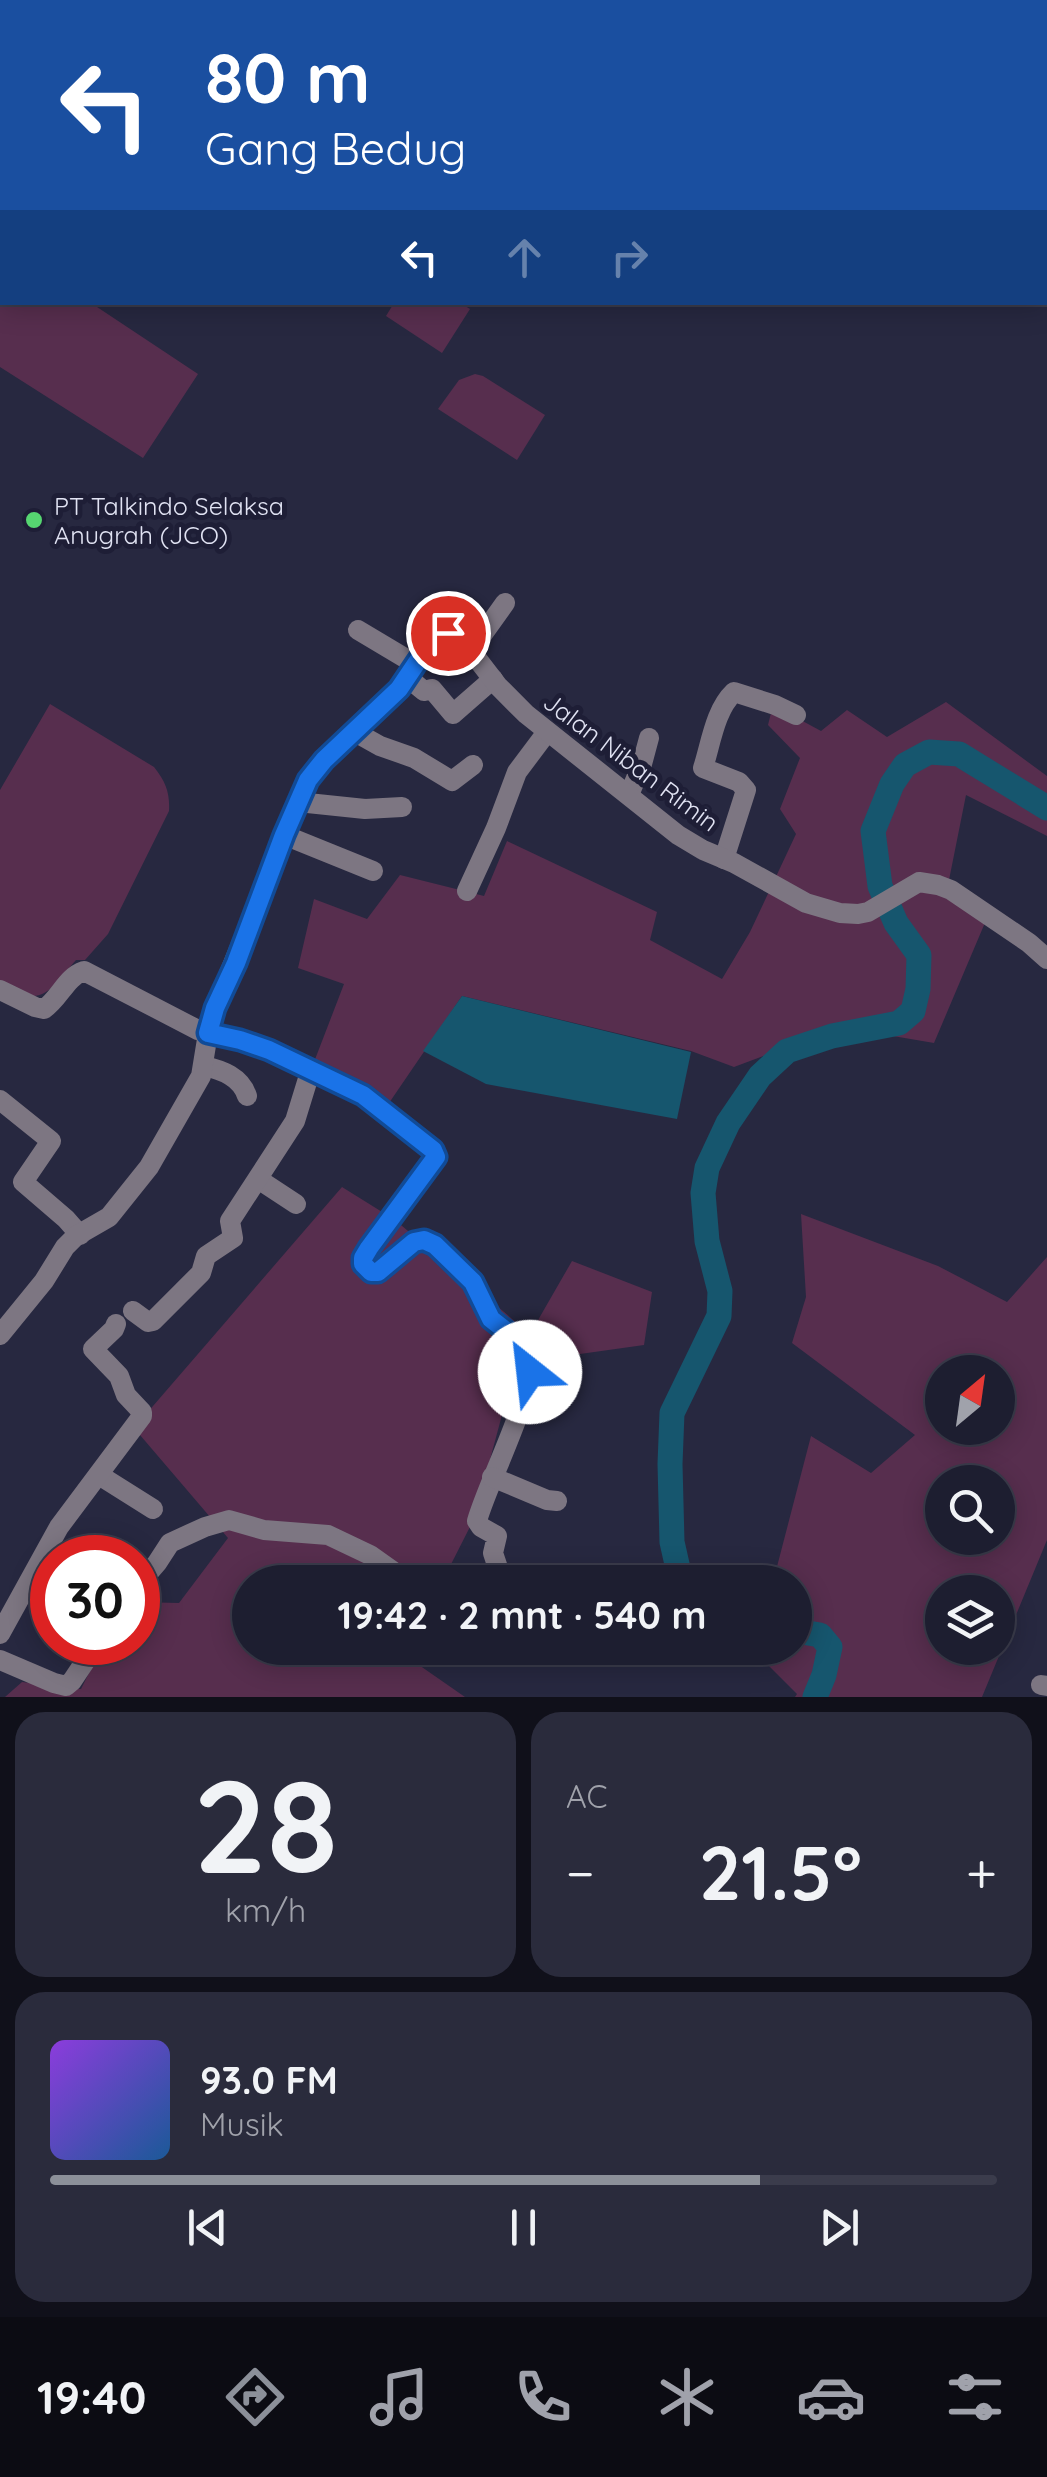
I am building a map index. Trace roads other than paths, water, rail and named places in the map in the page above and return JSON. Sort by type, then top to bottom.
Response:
[{"type":"street","points":[[0,1335],[44,1281],[60,1254],[80,1234],[109,1217],[140,1179],[189,1098],[204,1066],[215,1008],[284,835],[315,770],[386,703],[432,640],[445,633],[458,636],[469,648],[511,594]]},
{"type":"street","points":[[358,630],[411,671],[424,692],[432,689],[453,714],[493,680]]},
{"type":"street","name":"Jalan Niban Rimin","points":[[469,648],[526,714],[684,840],[806,903],[847,914],[868,912],[919,882],[938,885],[1030,943],[1047,960]]},
{"type":"street","points":[[724,859],[746,790],[739,782],[703,768],[722,708],[734,692],[796,715]]},
{"type":"street","points":[[355,732],[414,758],[452,781],[473,766]]},
{"type":"street","points":[[467,891],[517,772],[547,732]]},
{"type":"street","points":[[629,795],[648,738]]},
{"type":"street","points":[[298,802],[365,809],[402,807]]},
{"type":"street","points":[[284,835],[372,870]]},
{"type":"street","points":[[0,990],[44,1009],[71,978],[84,971],[187,1024],[253,1044],[311,1069],[374,1102],[436,1152],[369,1248],[363,1258],[364,1266],[378,1272],[414,1242],[429,1242],[473,1282],[491,1319],[530,1351],[532,1362],[520,1409],[477,1521],[496,1536],[493,1553],[499,1565]]},
{"type":"street","points":[[204,1066],[238,1080],[248,1096]]},
{"type":"street","points":[[0,1634],[59,1527],[142,1415],[126,1395],[119,1376],[93,1350],[125,1318],[151,1322],[200,1275],[206,1256],[233,1238],[230,1221],[294,1121],[311,1069]]},
{"type":"street","points":[[0,1100],[51,1141],[22,1182],[80,1234]]},
{"type":"street","points":[[258,1179],[296,1204]]},
{"type":"street","points":[[99,1475],[153,1508]]},
{"type":"street","points":[[492,1477],[546,1500],[558,1501]]},
{"type":"street","points":[[160,1559],[170,1543],[229,1520],[264,1530],[328,1535],[384,1565]]},
{"type":"street","points":[[0,1660],[66,1686],[82,1665]]},
{"type":"water","points":[[462,996],[691,1052],[677,1119],[486,1084],[423,1051]]},
{"type":"waterway","points":[[677,1565],[672,1542],[672,1413],[719,1316],[720,1291],[707,1241],[703,1193],[707,1168],[728,1123],[760,1076],[787,1051],[832,1036],[899,1023],[913,1011],[919,955],[896,923],[880,886],[873,831],[892,784],[905,765],[929,752],[959,754],[1047,808]]},
{"type":"waterway","points":[[812,1634],[820,1635],[830,1647],[815,1697]]},
{"type":"place","name":"PT Talkindo Selaksa Anugrah (JCO)","points":[[34,520]]}]
